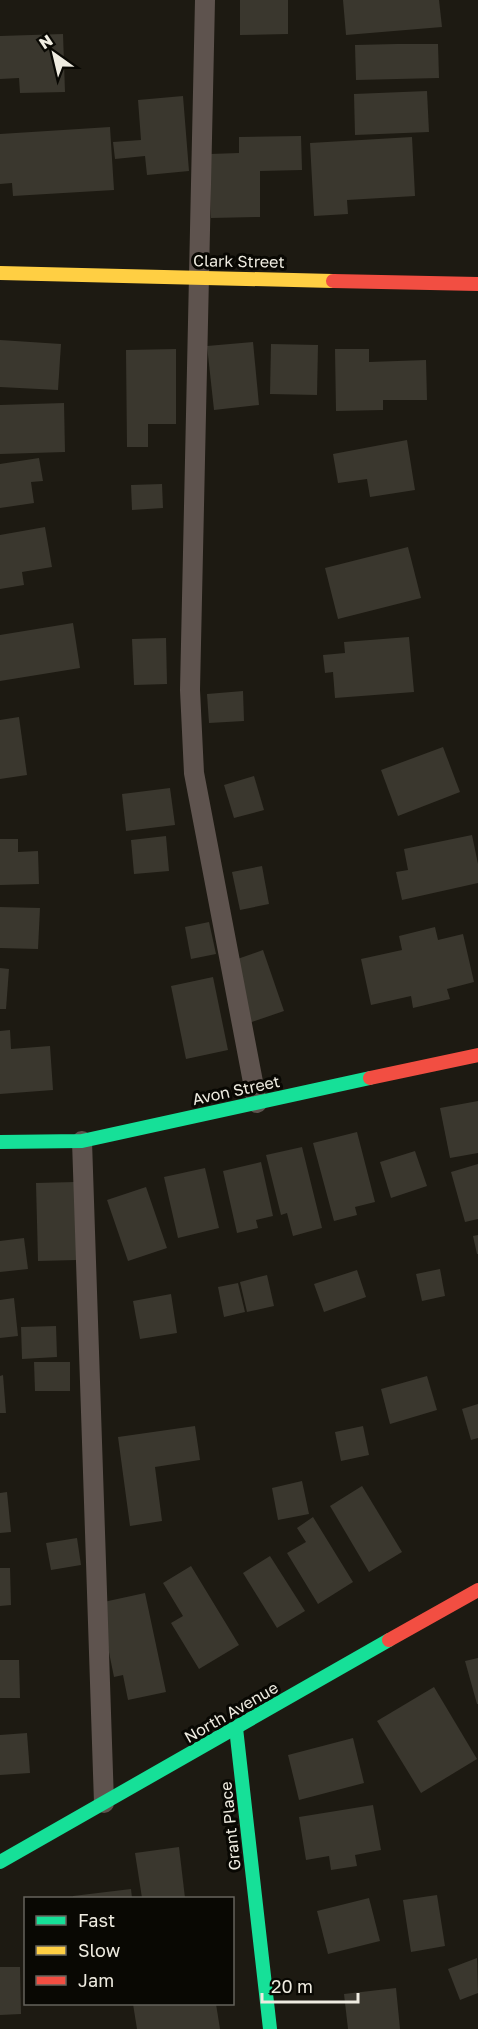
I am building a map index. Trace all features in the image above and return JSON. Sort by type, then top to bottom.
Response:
[{"type":"street","name":"Clark Street","points":[[0,273],[478,284]]},
{"type":"street","name":"Avon Street","points":[[0,1142],[82,1141],[478,1055]]},
{"type":"street","name":"North Avenue","points":[[0,1862],[478,1590]]},
{"type":"street","name":"Grant Place","points":[[236,1728],[270,2029]]},
{"type":"lane","points":[[205,0],[190,690],[194,773],[257,1103]]},
{"type":"lane","points":[[82,1141],[104,1803]]},
{"type":"building","points":[[240,0],[288,0],[288,34],[240,35]]},
{"type":"building","points":[[343,0],[439,0],[442,27],[346,35]]},
{"type":"building","points":[[63,34],[65,92],[20,93],[19,78],[0,79],[0,36]]},
{"type":"building","points":[[438,44],[439,78],[356,80],[355,45]]},
{"type":"building","points":[[427,91],[429,132],[355,135],[354,94]]},
{"type":"building","points":[[183,96],[189,171],[147,175],[145,156],[115,159],[113,142],[141,140],[138,100]]},
{"type":"building","points":[[110,127],[114,190],[13,196],[12,183],[0,184],[0,134]]},
{"type":"building","points":[[301,136],[302,170],[260,171],[260,217],[211,218],[210,154],[239,153],[239,137]]},
{"type":"building","points":[[412,137],[415,196],[347,200],[348,214],[314,216],[310,143]]},
{"type":"building","points":[[0,340],[61,344],[58,390],[0,387]]},
{"type":"building","points":[[253,342],[259,405],[214,410],[207,346]]},
{"type":"building","points":[[271,344],[318,345],[317,395],[270,394]]},
{"type":"building","points":[[176,349],[176,424],[148,424],[148,447],[127,447],[126,350]]},
{"type":"building","points":[[335,349],[369,349],[369,362],[426,360],[427,400],[383,400],[383,410],[336,411]]},
{"type":"building","points":[[64,403],[65,452],[0,454],[0,405]]},
{"type":"building","points":[[407,440],[415,490],[370,497],[367,479],[338,483],[333,454]]},
{"type":"building","points":[[39,458],[43,481],[31,482],[34,503],[0,508],[0,464]]},
{"type":"building","points":[[162,484],[163,508],[132,510],[131,485]]},
{"type":"building","points":[[45,527],[52,567],[22,572],[24,585],[0,589],[0,535]]},
{"type":"building","points":[[408,547],[421,598],[338,619],[325,568]]},
{"type":"building","points":[[73,623],[80,668],[0,681],[0,635]]},
{"type":"building","points":[[409,637],[414,692],[335,698],[333,672],[325,673],[323,655],[345,653],[344,642]]},
{"type":"building","points":[[166,638],[167,684],[134,685],[132,639]]},
{"type":"building","points":[[243,691],[244,721],[209,723],[207,694]]},
{"type":"building","points":[[19,717],[27,775],[0,779],[0,720]]},
{"type":"building","points":[[443,747],[460,792],[398,816],[381,770]]},
{"type":"building","points":[[254,776],[264,810],[234,818],[224,785]]},
{"type":"building","points":[[170,788],[175,825],[126,831],[122,794]]},
{"type":"building","points":[[472,835],[478,864],[478,883],[402,900],[396,872],[408,870],[404,849]]},
{"type":"building","points":[[166,836],[169,871],[134,874],[131,840]]},
{"type":"building","points":[[0,839],[18,839],[18,852],[38,851],[39,884],[0,885]]},
{"type":"building","points":[[262,866],[269,904],[240,910],[232,872]]},
{"type":"building","points":[[0,907],[40,908],[38,949],[0,948]]},
{"type":"building","points":[[209,922],[216,954],[191,959],[185,927]]},
{"type":"building","points":[[435,927],[438,940],[463,934],[474,982],[447,989],[450,999],[413,1008],[411,996],[371,1005],[361,959],[402,950],[399,936]]},
{"type":"building","points":[[263,950],[284,1011],[249,1023],[229,962]]},
{"type":"building","points":[[0,968],[9,969],[6,1009],[0,1009]]},
{"type":"building","points":[[213,977],[228,1050],[186,1059],[171,986]]},
{"type":"building","points":[[10,1030],[11,1049],[50,1046],[53,1090],[0,1094],[0,1031]]},
{"type":"building","points":[[478,1101],[478,1153],[450,1158],[440,1108]]},
{"type":"building","points":[[357,1132],[375,1202],[355,1207],[357,1215],[334,1221],[313,1143]]},
{"type":"building","points":[[302,1147],[322,1228],[293,1236],[287,1213],[281,1215],[266,1155]]},
{"type":"building","points":[[415,1151],[427,1186],[391,1198],[380,1162]]},
{"type":"building","points":[[261,1162],[273,1216],[256,1220],[258,1228],[237,1233],[223,1171]]},
{"type":"building","points":[[478,1164],[478,1219],[465,1222],[451,1172]]},
{"type":"building","points":[[205,1168],[219,1228],[178,1238],[164,1177]]},
{"type":"building","points":[[75,1182],[77,1260],[38,1261],[36,1183]]},
{"type":"building","points":[[146,1187],[167,1248],[128,1261],[107,1200]]},
{"type":"building","points":[[478,1235],[478,1254],[477,1254],[473,1236]]},
{"type":"building","points":[[24,1238],[28,1269],[0,1272],[0,1241]]},
{"type":"building","points":[[440,1269],[445,1296],[422,1301],[416,1274]]},
{"type":"building","points":[[357,1270],[366,1297],[324,1312],[314,1284]]},
{"type":"building","points":[[267,1275],[274,1306],[247,1312],[240,1282]]},
{"type":"building","points":[[238,1283],[245,1312],[224,1317],[218,1287]]},
{"type":"building","points":[[171,1294],[177,1333],[140,1339],[133,1301]]},
{"type":"building","points":[[14,1298],[18,1336],[0,1338],[0,1300]]},
{"type":"building","points":[[56,1326],[57,1357],[22,1359],[21,1327]]},
{"type":"building","points":[[34,1362],[70,1362],[70,1391],[35,1391]]},
{"type":"building","points":[[3,1375],[6,1413],[0,1413],[0,1376]]},
{"type":"building","points":[[427,1376],[437,1410],[390,1424],[381,1389]]},
{"type":"building","points":[[478,1404],[478,1438],[471,1440],[462,1409]]},
{"type":"building","points":[[195,1426],[200,1460],[155,1467],[162,1521],[130,1526],[118,1437]]},
{"type":"building","points":[[363,1426],[369,1455],[341,1461],[335,1432]]},
{"type":"building","points":[[302,1481],[309,1514],[278,1520],[272,1488]]},
{"type":"building","points":[[362,1486],[402,1552],[369,1572],[330,1506]]},
{"type":"building","points":[[7,1492],[11,1532],[0,1533],[0,1493]]},
{"type":"building","points":[[313,1517],[353,1582],[318,1604],[287,1553],[306,1542],[297,1528]]},
{"type":"building","points":[[77,1538],[81,1565],[51,1570],[46,1543]]},
{"type":"building","points":[[270,1556],[305,1611],[277,1628],[243,1573]]},
{"type":"building","points":[[191,1566],[239,1645],[199,1669],[171,1623],[183,1616],[163,1583]]},
{"type":"building","points":[[0,1568],[10,1568],[11,1605],[0,1606]]},
{"type":"building","points":[[145,1593],[166,1692],[128,1700],[123,1675],[114,1677],[99,1603]]},
{"type":"building","points":[[478,1658],[478,1704],[477,1704],[465,1661]]},
{"type":"building","points":[[0,1660],[19,1660],[20,1698],[0,1698]]},
{"type":"building","points":[[434,1687],[477,1759],[421,1793],[377,1721]]},
{"type":"building","points":[[27,1733],[30,1773],[0,1775],[0,1735]]},
{"type":"building","points":[[353,1738],[364,1783],[299,1800],[288,1755]]},
{"type":"building","points":[[373,1805],[381,1850],[355,1855],[357,1866],[331,1870],[329,1856],[306,1860],[299,1817]]},
{"type":"building","points":[[179,1847],[185,1897],[142,1897],[135,1853]]},
{"type":"building","points":[[131,1889],[132,1897],[73,1897]]},
{"type":"building","points":[[437,1895],[445,1946],[411,1952],[403,1900]]},
{"type":"building","points":[[369,1898],[380,1941],[328,1954],[317,1911]]},
{"type":"building","points":[[477,1958],[478,1993],[460,2000],[448,1969]]},
{"type":"building","points":[[0,1967],[20,1967],[21,2014],[0,2015]]},
{"type":"building","points":[[396,1988],[400,2029],[348,2029],[344,1994]]},
{"type":"building","points":[[133,2005],[216,2005],[220,2029],[137,2029]]},
{"type":"traffic: fast","points":[[0,1142],[82,1141],[370,1078]]},
{"type":"traffic: fast","points":[[0,1862],[389,1640]]},
{"type":"traffic: fast","points":[[236,1728],[270,2029]]},
{"type":"traffic: slow","points":[[0,273],[333,281]]},
{"type":"traffic: jam","points":[[333,281],[478,284]]},
{"type":"traffic: jam","points":[[370,1078],[478,1055]]},
{"type":"traffic: jam","points":[[389,1640],[478,1590]]}]
